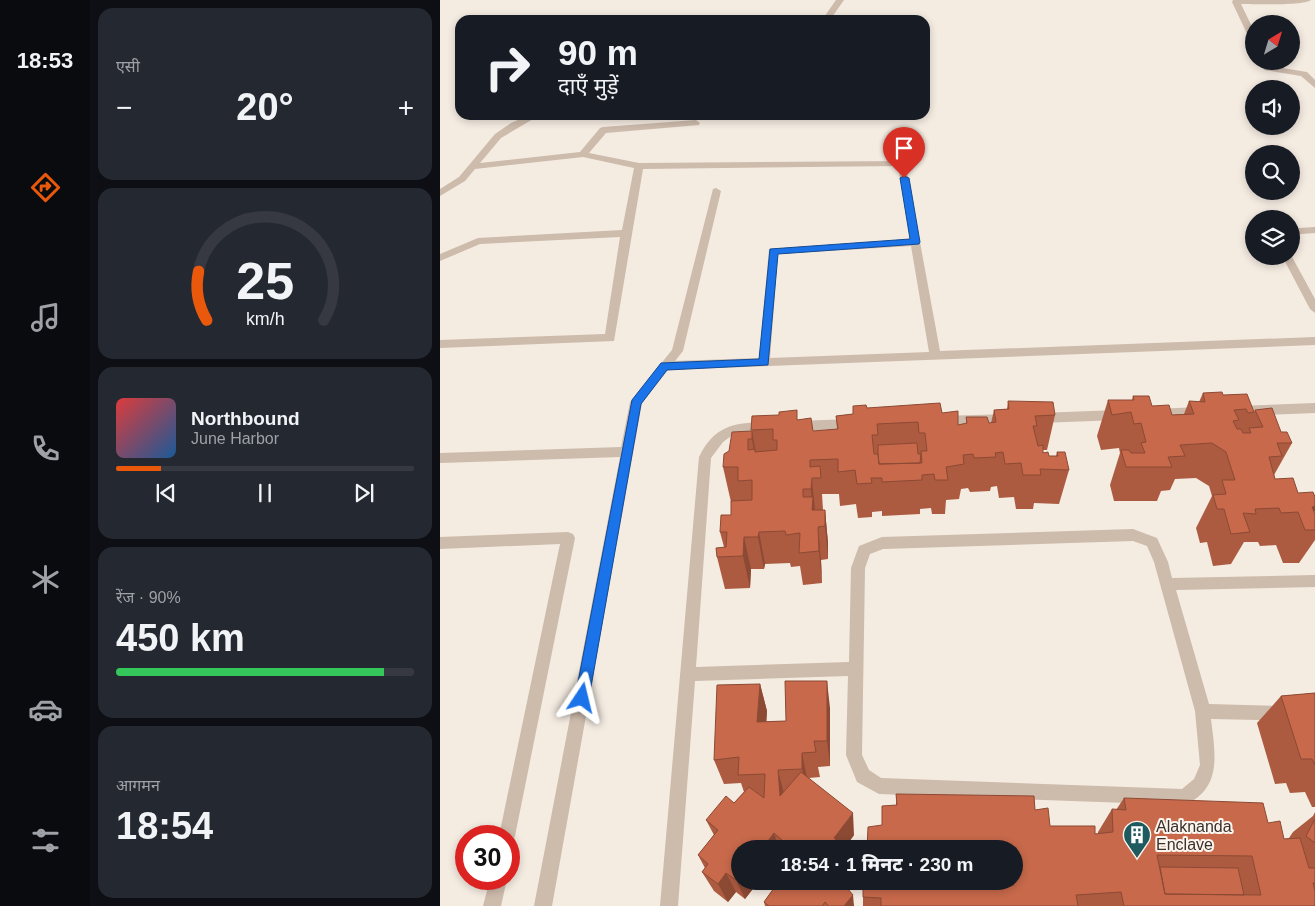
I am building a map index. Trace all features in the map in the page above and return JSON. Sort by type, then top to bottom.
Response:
[{"type":"street","points":[[830,15],[840,0]]},
{"type":"street","points":[[1245,21],[1236,2],[1307,0]]},
{"type":"street","points":[[1279,70],[1304,74],[1315,85]]},
{"type":"street","points":[[440,193],[462,179],[498,136],[525,120]]},
{"type":"street","points":[[583,154],[603,130],[696,123]]},
{"type":"street","points":[[472,167],[583,154],[639,166],[902,163],[935,356]]},
{"type":"street","points":[[440,344],[610,338],[626,233],[639,166]]},
{"type":"street","points":[[543,906],[636,402],[677,350],[716,191]]},
{"type":"street","points":[[1300,231],[1315,230]]},
{"type":"street","points":[[440,258],[478,241],[626,233]]},
{"type":"street","points":[[764,362],[773,252],[915,242]]},
{"type":"street","points":[[1292,265],[1315,309]]},
{"type":"street","points":[[664,366],[1315,341]]},
{"type":"street","points":[[928,422],[1140,414],[1313,411]]},
{"type":"street","points":[[669,906],[705,457],[715,442],[731,428],[869,424]]},
{"type":"street","points":[[440,458],[627,452]]},
{"type":"street","points":[[1133,535],[1152,542],[1161,562],[1203,711],[1208,765],[1200,785],[1184,796],[879,786],[862,776],[854,755],[856,669],[858,568],[864,550],[882,543],[1133,535]]},
{"type":"street","points":[[440,543],[568,538],[509,825]]},
{"type":"street","points":[[1167,584],[1315,580]]},
{"type":"street","points":[[688,674],[856,669]]},
{"type":"street","points":[[1203,711],[1315,714]]},
{"type":"street","points":[[492,906],[496,890]]},
{"type":"building","points":[[1222,392],[1223,395],[1247,394],[1254,412],[1248,413],[1246,409],[1234,410],[1239,420],[1233,421],[1237,429],[1241,429],[1243,433],[1251,433],[1249,428],[1263,427],[1255,410],[1272,408],[1281,432],[1287,432],[1292,443],[1277,443],[1282,456],[1269,457],[1275,479],[1293,478],[1298,493],[1313,492],[1315,506],[1312,507],[1315,514],[1315,530],[1305,530],[1298,512],[1281,513],[1279,508],[1255,509],[1256,514],[1243,513],[1250,532],[1231,534],[1224,509],[1217,509],[1213,495],[1226,494],[1222,480],[1235,480],[1226,452],[1212,443],[1180,445],[1185,456],[1168,457],[1172,467],[1126,467],[1121,450],[1129,450],[1131,453],[1145,453],[1141,443],[1146,442],[1141,423],[1134,424],[1131,412],[1112,415],[1108,400],[1134,400],[1133,396],[1149,396],[1152,406],[1169,405],[1172,415],[1194,414],[1189,401],[1205,402],[1203,393]]},
{"type":"building","points":[[1008,401],[1053,402],[1055,415],[1035,416],[1037,426],[1033,426],[1038,446],[1043,445],[1043,453],[1048,452],[1049,456],[1058,456],[1057,452],[1065,452],[1069,470],[1040,469],[1041,475],[1023,475],[1021,463],[1005,464],[1003,452],[995,453],[996,457],[974,458],[973,454],[963,455],[964,464],[946,467],[948,480],[935,480],[934,474],[922,475],[922,480],[882,482],[882,478],[871,478],[872,483],[857,484],[855,470],[838,472],[838,459],[810,460],[810,467],[820,466],[821,478],[812,478],[811,489],[803,489],[803,497],[813,497],[812,510],[825,510],[825,526],[818,527],[819,551],[799,553],[800,533],[786,535],[785,531],[759,532],[758,537],[744,537],[743,556],[717,557],[716,548],[726,547],[727,532],[720,532],[721,515],[731,515],[731,501],[752,500],[752,480],[738,481],[738,467],[723,467],[724,454],[729,451],[732,432],[752,431],[752,439],[748,439],[748,450],[755,449],[755,452],[777,450],[777,440],[773,440],[773,429],[751,430],[752,416],[779,415],[779,412],[797,410],[797,420],[811,418],[813,431],[838,429],[836,416],[853,414],[853,406],[866,405],[867,408],[940,403],[942,413],[958,411],[958,425],[967,423],[966,417],[987,417],[989,423],[996,422],[994,410],[1009,409]],"holes":[[[918,422],[919,433],[925,433],[927,451],[921,451],[922,463],[879,464],[878,454],[874,454],[872,435],[878,435],[877,424]]]},
{"type":"building","points":[[917,443],[918,454],[921,454],[920,463],[879,464],[878,445]]},
{"type":"building","points":[[785,681],[827,681],[827,741],[814,741],[816,752],[802,753],[802,769],[778,770],[780,796],[801,772],[853,813],[834,838],[837,840],[782,840],[774,833],[769,840],[731,840],[731,876],[726,873],[718,884],[702,872],[708,864],[698,855],[718,830],[706,820],[726,796],[734,803],[749,787],[764,798],[765,774],[738,775],[739,757],[714,760],[717,685],[760,684],[757,722],[786,721]]},
{"type":"building","points":[[1315,693],[1315,765],[1312,759],[1301,759],[1281,696]]},
{"type":"building","points":[[896,794],[1034,796],[1035,810],[1048,808],[1050,826],[1095,826],[1095,834],[1113,832],[1112,809],[1126,810],[1124,798],[1263,803],[1268,823],[1280,821],[1284,839],[1300,838],[1309,868],[1315,868],[1315,883],[1313,883],[1315,906],[1124,906],[1121,892],[1076,895],[1078,906],[881,906],[881,898],[863,897],[863,890],[1023,890],[1023,840],[867,840],[868,827],[882,825],[882,806],[897,805]],"holes":[[[1157,855],[1252,856],[1261,895],[1165,894]]]},
{"type":"building","points":[[1315,819],[1315,843],[1306,836]]},
{"type":"building","points":[[1160,867],[1238,868],[1244,895],[1165,894]]},
{"type":"building","points":[[773,890],[849,890],[853,895],[844,906],[829,906],[825,902],[822,906],[769,906],[764,902]]},
{"type":"place","name":"Alaknanda Enclave","points":[[1137,859]]},
{"type":"route","points":[[582,698],[636,402],[664,366],[764,362],[773,252],[915,242],[904,178]]}]
